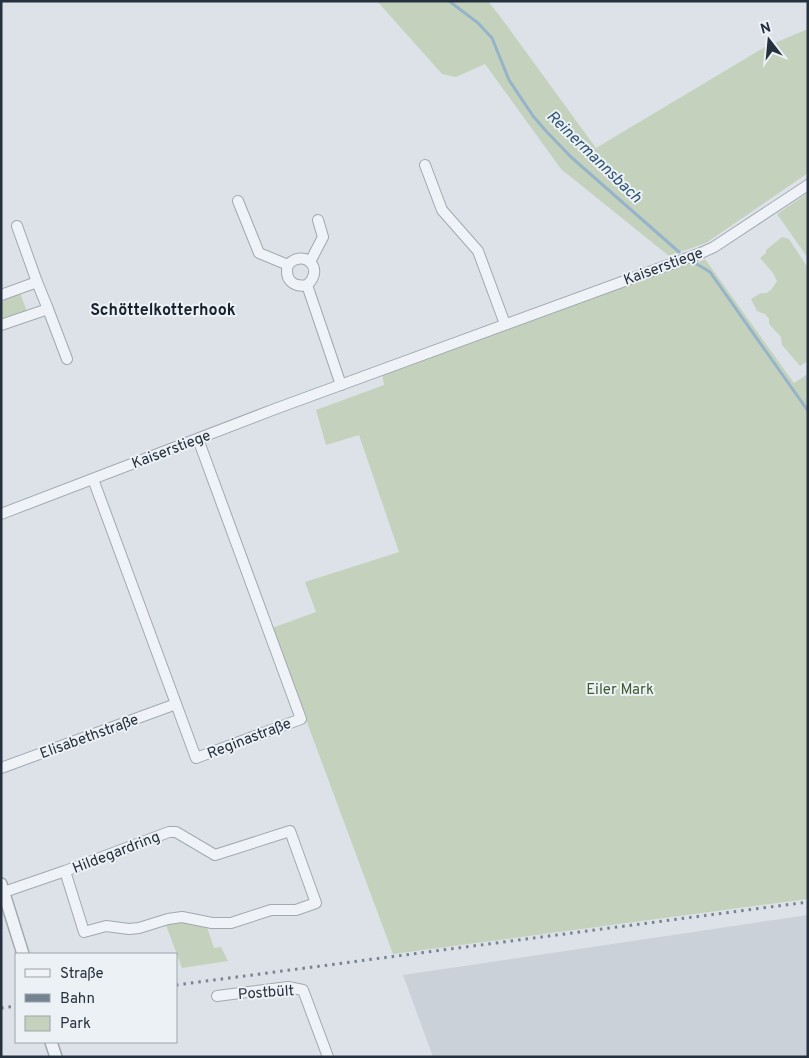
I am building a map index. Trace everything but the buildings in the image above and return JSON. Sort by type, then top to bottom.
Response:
[{"type":"street","points":[[424,165],[442,210],[478,251],[505,324]]},
{"type":"street","name":"Kaiserstiege","points":[[1,514],[341,385],[708,250],[808,184]]},
{"type":"street","points":[[238,201],[259,253],[288,265]]},
{"type":"street","points":[[310,262],[323,237],[318,220]]},
{"type":"street","points":[[16,226],[67,359]]},
{"type":"street","points":[[303,258],[310,262],[314,266],[315,273],[307,285],[294,285],[289,281],[287,276],[288,265],[296,259],[303,258]]},
{"type":"street","points":[[1,295],[37,282]]},
{"type":"street","points":[[307,285],[341,385]]},
{"type":"street","points":[[1,325],[48,309]]},
{"type":"street","name":"Reginastraße","points":[[92,479],[196,758],[301,719],[198,439]]},
{"type":"street","name":"Elisabethstraße","points":[[1,768],[176,704]]},
{"type":"street","name":"Hildegardring","points":[[2,888],[64,872],[169,832],[176,832],[214,855],[290,831],[316,903],[296,910],[270,910],[230,923],[182,917],[168,919],[139,928],[129,929],[106,926],[84,932],[64,872]]},
{"type":"street","points":[[2,888],[24,953]]},
{"type":"street","name":"Postbült","points":[[218,996],[288,987],[304,990],[328,1057]]},
{"type":"street","points":[[51,1043],[56,1057]]},
{"type":"shaded area","points":[[808,915],[808,1057],[433,1057],[403,975]]},
{"type":"green space","points":[[377,1],[488,1],[596,148],[765,47],[808,29],[808,173],[706,243],[669,256],[561,169],[485,64],[456,77],[442,74]]},
{"type":"green space","points":[[808,193],[808,258],[777,214]]},
{"type":"green space","points":[[782,237],[789,239],[808,268],[808,361],[800,366],[782,345],[781,337],[769,324],[769,319],[765,314],[757,311],[751,299],[761,293],[769,292],[777,281],[773,273],[760,258],[766,253],[766,250]]},
{"type":"green space","name":"Eiler Mark","points":[[705,259],[794,383],[808,374],[808,899],[393,954],[272,628],[316,612],[305,582],[399,552],[359,435],[326,445],[316,410],[384,385],[382,374],[697,260],[699,262]]},
{"type":"green space","points":[[20,293],[27,312],[1,321],[1,299]]},
{"type":"green space","points":[[188,923],[207,927],[214,948],[221,947],[228,961],[182,968],[166,925]]},
{"type":"waterway","name":"Reinermannsbach","points":[[449,1],[478,23],[492,38],[509,80],[533,116],[546,131],[571,157],[679,252]]},
{"type":"waterway","name":"Reinermannsbach","points":[[695,263],[710,272],[808,411]]},
{"type":"railway","points":[[178,985],[808,902]]},
{"type":"railway","points":[[1,1008],[15,1006]]},
{"type":"district","name":"Schöttelkotterhook","points":[[163,309]]}]
